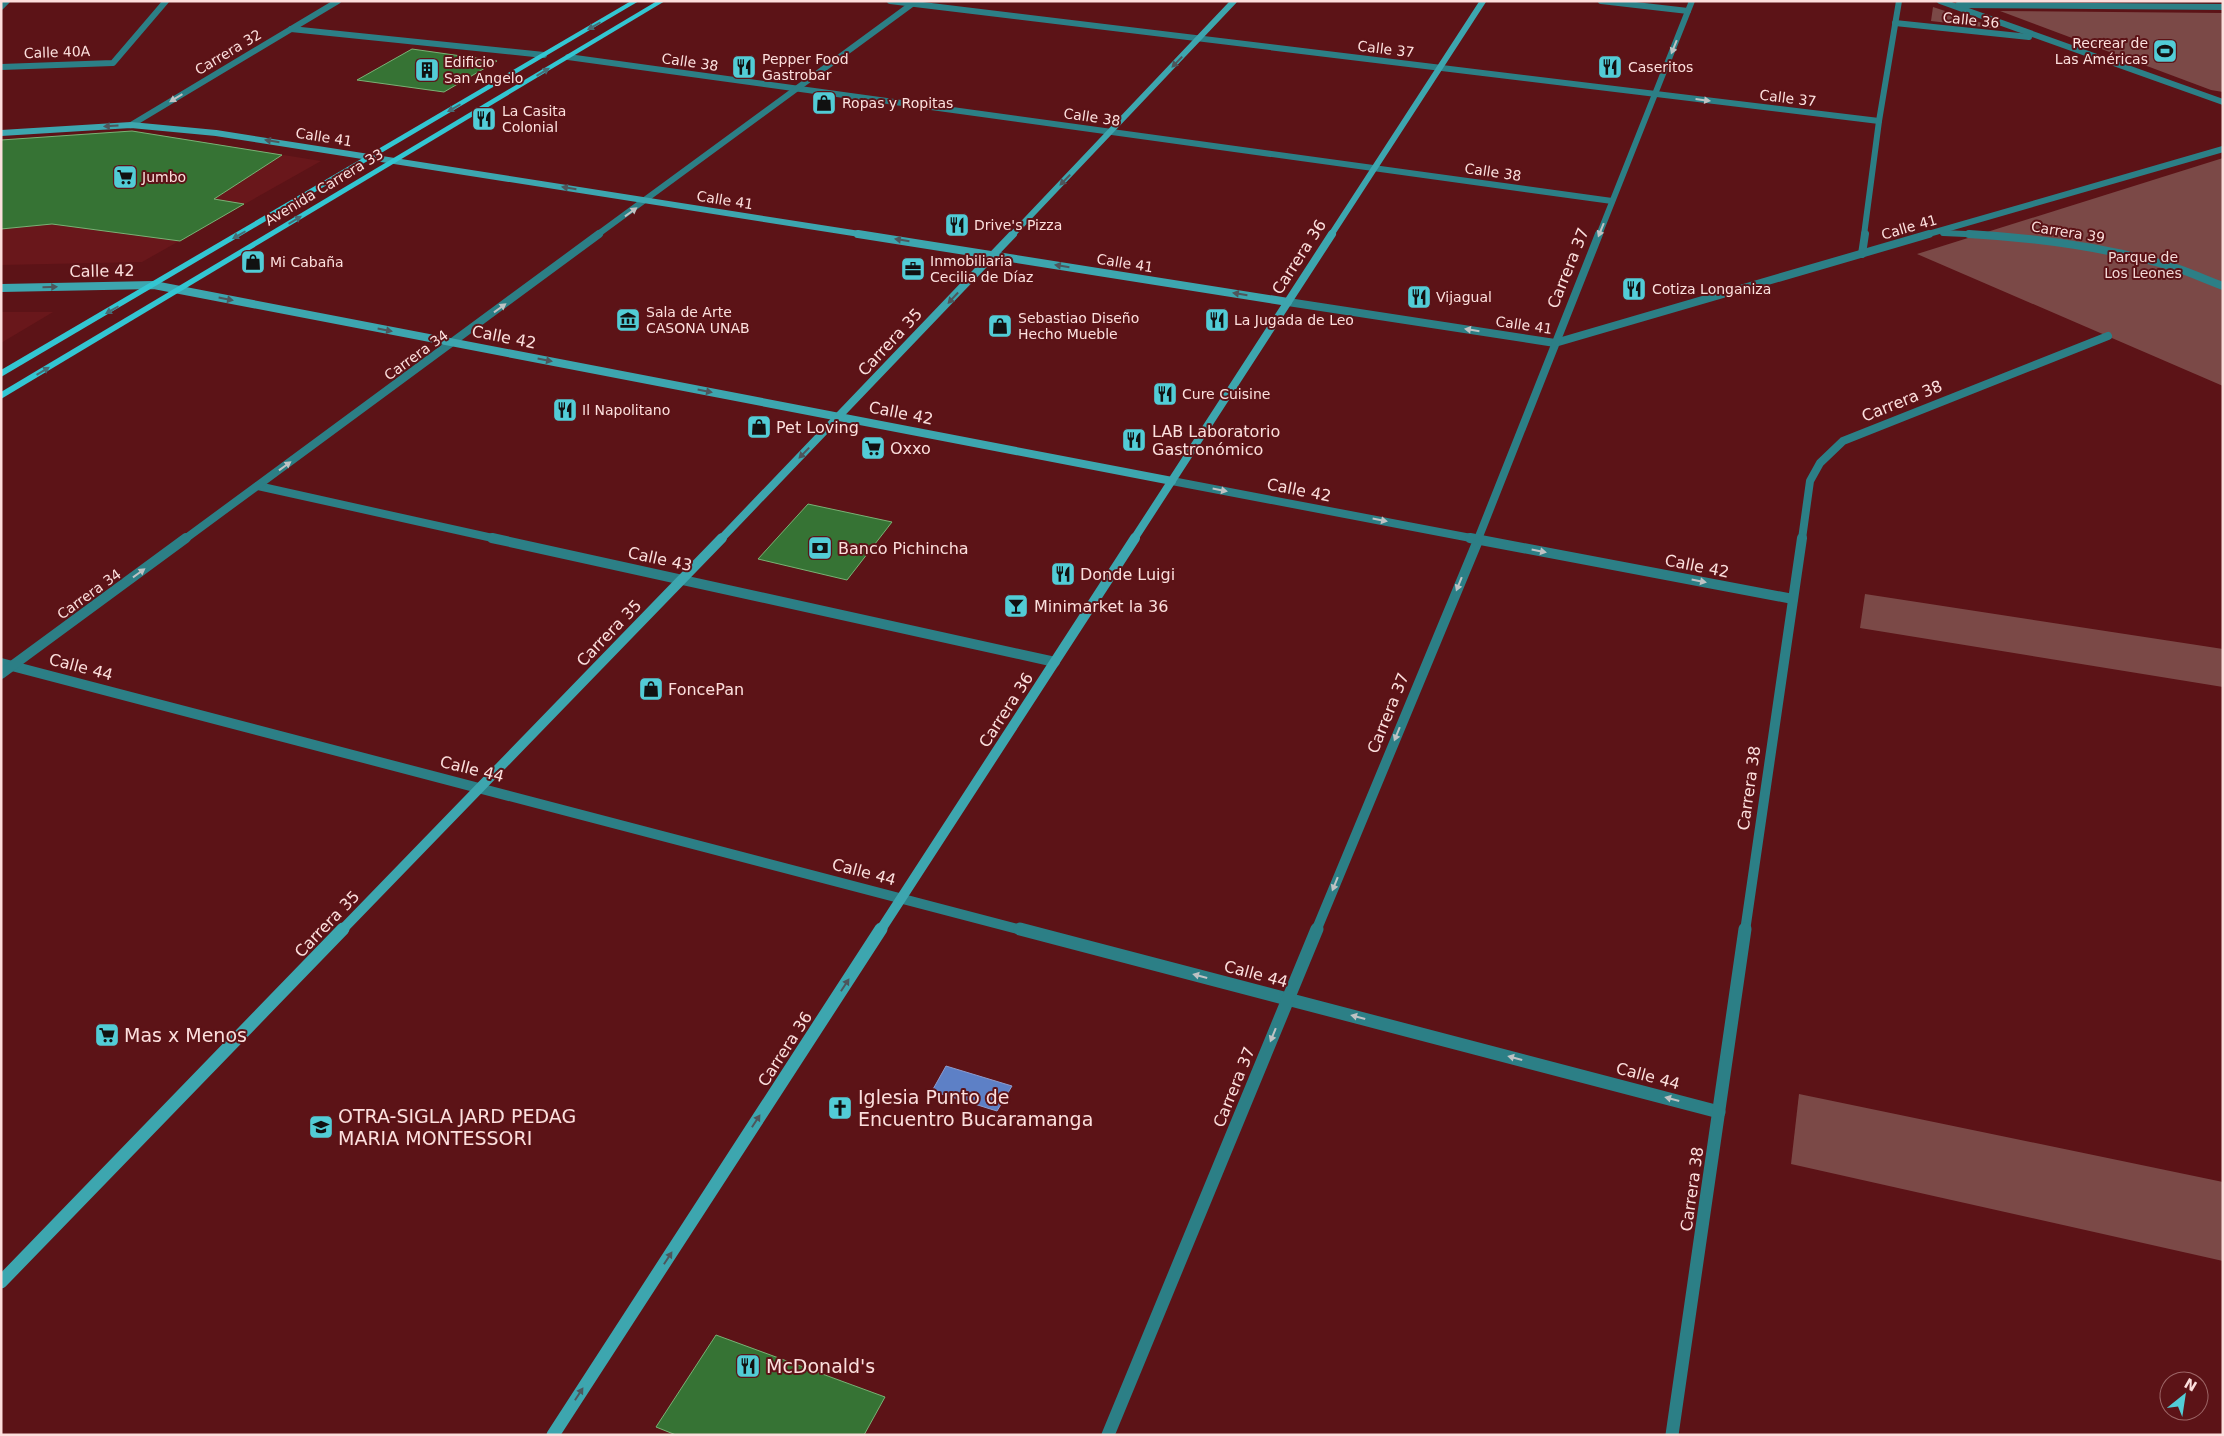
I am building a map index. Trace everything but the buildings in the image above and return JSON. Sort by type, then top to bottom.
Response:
[{"type":"main road","name":"Avenida Carrera 33","points":[[1,374],[636,1]]},
{"type":"main road","name":"Avenida Carrera 33","points":[[1,396],[662,1]]},
{"type":"street","points":[[1,7],[7,1]]},
{"type":"street","name":"Calle 40A","points":[[1,66],[113,63],[166,1]]},
{"type":"street","name":"Carrera 32","points":[[131,125],[338,1]]},
{"type":"street","name":"Calle 37","points":[[890,1],[1879,122]]},
{"type":"street","name":"Carrera 35","points":[[1,1282],[840,417],[1234,1]]},
{"type":"street","name":"Carrera 36","points":[[553,1435],[1483,1]]},
{"type":"street","points":[[1601,1],[1688,11]]},
{"type":"street","name":"Carrera 37","points":[[1108,1435],[1478,539],[1692,1]]},
{"type":"street","points":[[1862,254],[1879,122],[1899,1]]},
{"type":"street","points":[[1940,1],[2204,95],[2223,100]]},
{"type":"street","points":[[2064,1],[2070,6]]},
{"type":"street","points":[[2181,1],[2188,7]]},
{"type":"street","name":"Carrera 34","points":[[1,674],[7,664],[258,486],[915,3]]},
{"type":"street","points":[[1950,5],[2223,7]]},
{"type":"street","name":"Calle 36","points":[[1895,24],[2045,38]]},
{"type":"street","points":[[291,29],[544,55]]},
{"type":"street","name":"Calle 38","points":[[568,57],[1612,201]]},
{"type":"street","name":"Calle 41","points":[[1,133],[131,125],[216,133],[1555,343],[2223,149]]},
{"type":"street","name":"Carrera 39","points":[[1934,233],[2002,236],[2111,252],[2174,267],[2223,286]]},
{"type":"street","name":"Calle 42","points":[[1,288],[154,285],[1793,600]]},
{"type":"street","name":"Carrera 38","points":[[1672,1435],[1810,481],[1820,463],[1843,441],[2108,336]]},
{"type":"street","name":"Calle 43","points":[[258,486],[1055,662]]},
{"type":"street","name":"Calle 44","points":[[7,664],[1719,1112]]},
{"type":"shaded area","name":"Jumbo","points":[[132,131],[321,161],[142,262],[1,265],[1,140]]},
{"type":"shaded area","points":[[1,312],[53,312],[1,343]]},
{"type":"green space","points":[[1933,7],[2000,29],[1931,21]]},
{"type":"green space","name":"Recrear de Las Américas","points":[[2000,11],[2223,13],[2223,92],[2211,90]]},
{"type":"green space","name":"Parque de Los Leones","points":[[2223,158],[2223,386],[1917,254]]},
{"type":"green space","points":[[1865,594],[2223,649],[2223,687],[1860,628]]},
{"type":"green space","points":[[1799,1094],[2223,1182],[2223,1261],[1791,1164]]},
{"type":"water","points":[[946,1066],[1012,1086],[997,1111],[932,1091]]},
{"type":"place","name":"Recrear de Las Américas","points":[[2165,51]]},
{"type":"place","name":"Pepper Food Gastrobar","points":[[744,67]]},
{"type":"place","name":"Caseritos","points":[[1610,67]]},
{"type":"place","name":"Edificio San Angelo","points":[[427,70]]},
{"type":"place","name":"Ropas y Ropitas","points":[[824,103]]},
{"type":"place","name":"La Casita Colonial","points":[[484,119]]},
{"type":"place","name":"Jumbo","points":[[125,177]]},
{"type":"place","name":"Drive's Pizza","points":[[957,225]]},
{"type":"place","name":"Mi Cabaña","points":[[253,262]]},
{"type":"place","name":"Inmobiliaria Cecilia de Díaz","points":[[913,269]]},
{"type":"place","name":"Cotiza Longaniza","points":[[1634,289]]},
{"type":"place","name":"Vijagual","points":[[1419,297]]},
{"type":"place","name":"Sala de Arte CASONA UNAB","points":[[628,320]]},
{"type":"place","name":"La Jugada de Leo","points":[[1217,320]]},
{"type":"place","name":"Sebastiao Diseño Hecho Mueble","points":[[1000,326]]},
{"type":"place","name":"Cure Cuisine","points":[[1165,394]]},
{"type":"place","name":"Il Napolitano","points":[[565,410]]},
{"type":"place","name":"Pet Loving","points":[[759,427]]},
{"type":"place","name":"LAB Laboratorio Gastronómico","points":[[1134,440]]},
{"type":"place","name":"Oxxo","points":[[873,448]]},
{"type":"place","name":"Banco Pichincha","points":[[820,548]]},
{"type":"place","name":"Donde Luigi","points":[[1063,574]]},
{"type":"place","name":"Minimarket la 36","points":[[1016,606]]},
{"type":"place","name":"FoncePan","points":[[651,689]]},
{"type":"place","name":"Mas x Menos","points":[[107,1035]]},
{"type":"place","name":"Iglesia Punto de Encuentro Bucaramanga","points":[[840,1108]]},
{"type":"place","name":"OTRA-SIGLA JARD PEDAG MARIA MONTESSORI","points":[[321,1127]]},
{"type":"place","name":"McDonald's","points":[[748,1366]]}]
